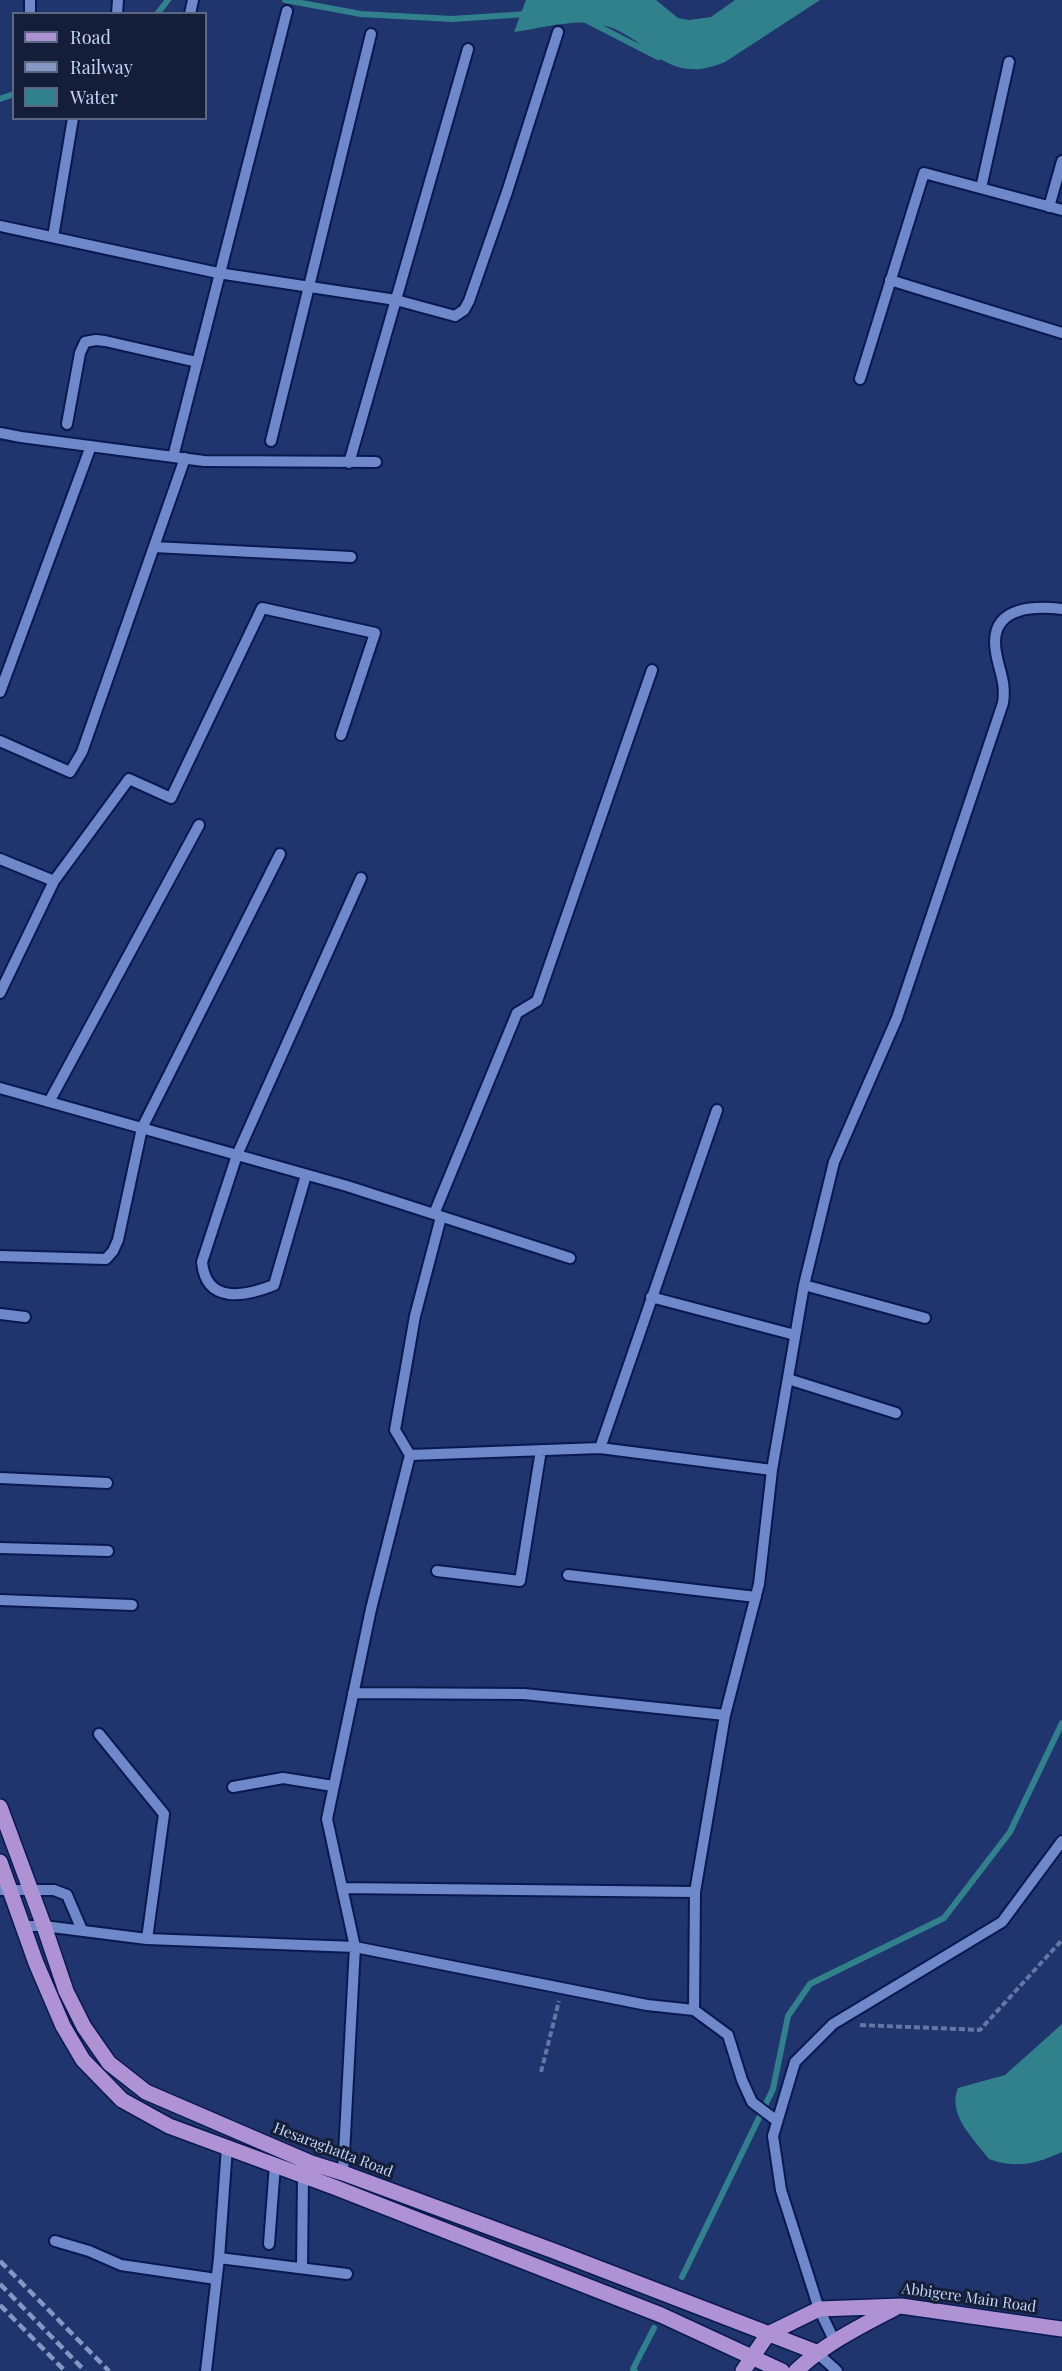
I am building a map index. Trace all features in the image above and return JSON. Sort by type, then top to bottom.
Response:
[{"type":"main road","name":"Hesaraghatta Road","points":[[0,1806],[66,1990],[84,2027],[109,2062],[146,2092],[290,2154],[323,2175],[343,2173],[565,2255],[816,2352]]},
{"type":"main road","points":[[0,1862],[5,1890],[23,1926],[63,2026],[83,2060],[122,2100],[169,2126],[303,2176],[323,2175],[661,2315],[782,2371]]},
{"type":"main road","points":[[795,2371],[816,2352],[834,2340],[901,2306]]},
{"type":"main road","name":"Abbigere Main Road","points":[[768,2334],[819,2309],[901,2306],[1062,2329]]},
{"type":"main road","points":[[743,2371],[768,2334]]},
{"type":"street","points":[[173,457],[218,273],[287,11]]},
{"type":"street","points":[[0,226],[218,273],[396,300],[455,316],[464,310],[507,192],[558,33]]},
{"type":"street","points":[[272,441],[371,34]]},
{"type":"street","points":[[350,463],[468,49]]},
{"type":"street","points":[[981,188],[1009,62]]},
{"type":"street","points":[[53,237],[73,120]]},
{"type":"street","points":[[1049,207],[1062,161]]},
{"type":"street","points":[[860,379],[924,173],[1062,210]]},
{"type":"street","points":[[890,280],[1062,333]]},
{"type":"street","points":[[67,424],[80,353],[85,342],[96,339],[197,362]]},
{"type":"street","points":[[0,433],[204,461],[376,462]]},
{"type":"street","points":[[0,692],[90,446]]},
{"type":"street","points":[[0,741],[70,772],[82,752],[185,458]]},
{"type":"street","points":[[154,547],[351,557]]},
{"type":"street","points":[[694,2010],[695,1892],[725,1715],[759,1584],[772,1470],[804,1285],[834,1162],[897,1018],[1003,703],[1005,688],[995,642],[998,627],[1012,613],[1028,607],[1062,609]]},
{"type":"street","points":[[0,993],[54,881],[129,779],[171,798],[262,608],[375,633],[341,735]]},
{"type":"street","points":[[343,2173],[355,1947],[327,1819],[371,1609],[410,1455],[395,1430],[415,1316],[437,1216],[517,1013],[537,1000],[652,670]]},
{"type":"street","points":[[49,1102],[199,825]]},
{"type":"street","points":[[0,1256],[106,1259],[118,1240],[142,1128],[280,854]]},
{"type":"street","points":[[0,859],[54,881]]},
{"type":"street","points":[[306,1175],[274,1285],[252,1294],[226,1295],[210,1284],[203,1274],[202,1262],[237,1155],[361,879]]},
{"type":"street","points":[[0,1088],[306,1175],[570,1258]]},
{"type":"street","points":[[600,1448],[717,1110]]},
{"type":"street","points":[[804,1285],[925,1318]]},
{"type":"street","points":[[651,1297],[795,1335]]},
{"type":"street","points":[[0,1314],[25,1317]]},
{"type":"street","points":[[788,1379],[896,1413]]},
{"type":"street","points":[[410,1455],[600,1448],[772,1470]]},
{"type":"street","points":[[437,1571],[520,1581],[541,1450]]},
{"type":"street","points":[[0,1478],[107,1484]]},
{"type":"street","points":[[0,1548],[108,1551]]},
{"type":"street","points":[[567,1575],[756,1598]]},
{"type":"street","points":[[0,1600],[132,1605]]},
{"type":"street","points":[[353,1692],[524,1694],[725,1715]]},
{"type":"street","points":[[99,1734],[164,1814],[147,1939]]},
{"type":"street","points":[[233,1786],[283,1778],[333,1786]]},
{"type":"street","points":[[834,2340],[819,2309],[781,2190],[773,2136],[774,2119],[795,2062],[833,2024],[1002,1922],[1062,1841]]},
{"type":"street","points":[[342,1888],[695,1892]]},
{"type":"street","points":[[5,1890],[54,1890],[67,1895],[82,1930]]},
{"type":"street","points":[[23,1926],[44,1926],[147,1939],[355,1947],[647,2005],[694,2010],[728,2035],[742,2080],[752,2102],[774,2119]]},
{"type":"street","points":[[206,2371],[219,2258],[227,2147]]},
{"type":"street","points":[[269,2244],[275,2165]]},
{"type":"street","points":[[302,2268],[303,2176]]},
{"type":"street","points":[[55,2241],[89,2251],[122,2265],[216,2279]]},
{"type":"street","points":[[219,2258],[347,2274]]},
{"type":"street","points":[[816,2352],[837,2371]]},
{"type":"path","points":[[833,2024],[980,2031],[1062,1940]]},
{"type":"path","points":[[541,2072],[562,1989]]},
{"type":"water","points":[[526,0],[656,0],[678,18],[689,20],[711,17],[735,0],[820,0],[725,62],[704,68],[686,69],[657,57],[616,29],[598,24],[566,24],[514,32]]},
{"type":"water","points":[[1062,2024],[1062,2152],[1026,2164],[1008,2164],[989,2159],[959,2117],[956,2108],[958,2088],[1005,2075]]},
{"type":"waterway","points":[[159,12],[168,0]]},
{"type":"waterway","points":[[285,0],[361,14],[452,19],[527,14]]},
{"type":"waterway","points":[[586,20],[658,57],[663,56]]},
{"type":"waterway","points":[[0,99],[12,95]]},
{"type":"waterway","points":[[682,2277],[773,2089],[788,2016],[810,1984],[944,1918],[1010,1832],[1062,1723]]},
{"type":"waterway","points":[[635,2371],[633,2369],[654,2328]]},
{"type":"railway","points":[[0,2261],[109,2371]]},
{"type":"railway","points":[[0,2284],[85,2371]]},
{"type":"railway","points":[[0,2305],[65,2371]]}]
